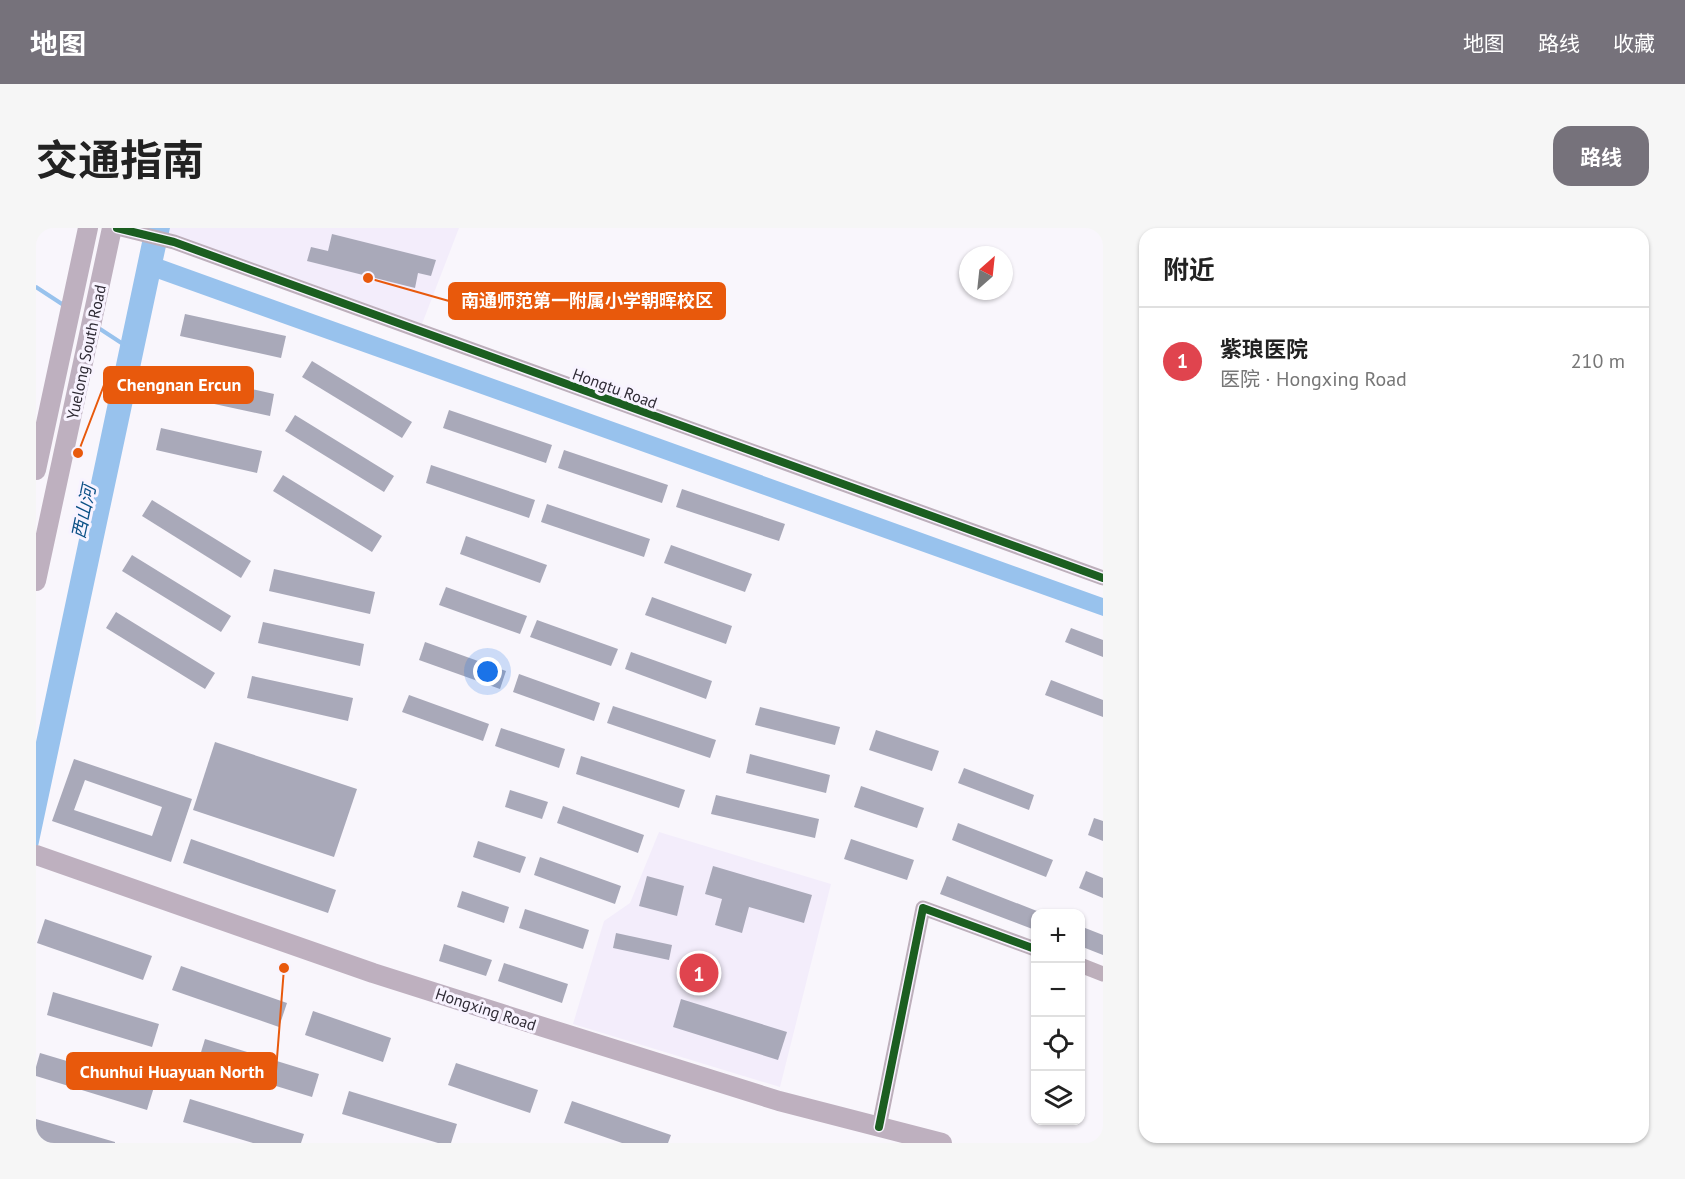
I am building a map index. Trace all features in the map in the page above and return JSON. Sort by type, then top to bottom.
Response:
[{"type":"main road","name":"Yuelong South Road","points":[[36,470],[88,228]]},
{"type":"main road","name":"Yuelong South Road","points":[[36,580],[112,228]]},
{"type":"main road","name":"Hongxing Road","points":[[37,862],[373,973],[779,1101],[942,1143]]},
{"type":"main road","name":"Hongxing Road","points":[[37,862],[286,954],[773,1111],[899,1143]]},
{"type":"street","name":"Hongtu Road","points":[[124,230],[174,242],[1103,578]]},
{"type":"street","points":[[879,1127],[923,908],[1031,948]]},
{"type":"street","points":[[1085,968],[1103,974]]},
{"type":"shaded area","points":[[170,228],[459,228],[422,324],[169,233]]},
{"type":"shaded area","points":[[659,832],[831,884],[780,1087],[573,1024],[604,921],[630,903]]},
{"type":"water","points":[[145,228],[170,228],[163,260],[1103,598],[1103,616],[159,279],[36,856],[36,742]]},
{"type":"building","points":[[332,234],[436,260],[431,276],[418,273],[415,288],[307,261],[311,247],[328,251]]},
{"type":"building","points":[[185,314],[286,336],[281,358],[180,336]]},
{"type":"building","points":[[312,361],[412,422],[402,438],[302,377]]},
{"type":"building","points":[[173,371],[274,394],[270,416],[168,394]]},
{"type":"building","points":[[449,410],[552,445],[546,463],[443,428]]},
{"type":"building","points":[[295,415],[394,476],[384,492],[285,431]]},
{"type":"building","points":[[161,428],[262,451],[257,473],[156,450]]},
{"type":"building","points":[[564,450],[668,485],[662,503],[558,468]]},
{"type":"building","points":[[431,465],[535,500],[529,518],[426,483]]},
{"type":"building","points":[[283,475],[382,536],[372,552],[273,491]]},
{"type":"building","points":[[682,489],[785,524],[779,541],[676,507]]},
{"type":"building","points":[[152,500],[251,561],[241,578],[142,516]]},
{"type":"building","points":[[547,504],[650,539],[644,557],[541,522]]},
{"type":"building","points":[[466,536],[547,565],[540,583],[460,554]]},
{"type":"building","points":[[671,545],[752,574],[745,592],[664,563]]},
{"type":"building","points":[[132,555],[231,616],[221,632],[122,571]]},
{"type":"building","points":[[274,569],[375,592],[370,614],[269,591]]},
{"type":"building","points":[[446,587],[527,616],[520,634],[439,605]]},
{"type":"building","points":[[652,597],[732,626],[726,644],[645,615]]},
{"type":"building","points":[[116,612],[215,673],[205,689],[106,628]]},
{"type":"building","points":[[537,620],[618,649],[611,666],[530,637]]},
{"type":"building","points":[[263,622],[364,644],[360,666],[258,643]]},
{"type":"building","points":[[1071,628],[1103,640],[1103,657],[1065,642]]},
{"type":"building","points":[[425,642],[506,671],[500,689],[419,660]]},
{"type":"building","points":[[631,652],[712,681],[706,699],[625,669]]},
{"type":"building","points":[[519,674],[600,703],[594,721],[513,692]]},
{"type":"building","points":[[252,676],[353,698],[348,721],[247,698]]},
{"type":"building","points":[[1051,680],[1103,700],[1103,717],[1045,695]]},
{"type":"building","points":[[409,695],[489,724],[483,741],[402,712]]},
{"type":"building","points":[[613,706],[716,740],[710,758],[607,723]]},
{"type":"building","points":[[760,707],[840,727],[835,745],[755,725]]},
{"type":"building","points":[[501,728],[565,749],[559,768],[495,746]]},
{"type":"building","points":[[876,730],[939,751],[932,771],[869,750]]},
{"type":"building","points":[[215,742],[357,789],[334,857],[193,810]]},
{"type":"building","points":[[750,754],[830,775],[826,793],[746,773]]},
{"type":"building","points":[[581,756],[685,790],[679,808],[576,774]]},
{"type":"building","points":[[74,759],[192,799],[171,862],[52,821]],"holes":[[[85,780],[162,807],[152,836],[74,810]]]},
{"type":"building","points":[[964,768],[1034,795],[1029,810],[958,783]]},
{"type":"building","points":[[861,786],[924,808],[917,828],[854,807]]},
{"type":"building","points":[[510,790],[548,802],[542,819],[505,807]]},
{"type":"building","points":[[716,795],[819,819],[815,838],[711,814]]},
{"type":"building","points":[[563,806],[644,835],[638,853],[557,823]]},
{"type":"building","points":[[1094,818],[1103,821],[1103,841],[1088,835]]},
{"type":"building","points":[[958,823],[1053,860],[1046,877],[952,840]]},
{"type":"building","points":[[191,839],[336,890],[328,913],[183,863]]},
{"type":"building","points":[[851,839],[914,860],[907,880],[844,859]]},
{"type":"building","points":[[478,841],[526,857],[520,873],[473,857]]},
{"type":"building","points":[[540,857],[621,886],[615,904],[534,875]]},
{"type":"building","points":[[713,866],[812,895],[804,923],[749,907],[742,933],[715,925],[722,899],[705,894]]},
{"type":"building","points":[[1086,871],[1103,878],[1103,898],[1079,888]]},
{"type":"building","points":[[647,876],[684,886],[677,916],[639,906]]},
{"type":"building","points":[[947,876],[1032,909],[1031,928],[940,894]]},
{"type":"building","points":[[462,891],[509,907],[504,923],[457,907]]},
{"type":"building","points":[[525,909],[589,930],[583,949],[519,928]]},
{"type":"building","points":[[45,919],[152,956],[143,980],[37,943]]},
{"type":"building","points":[[1085,928],[1103,935],[1103,955],[1085,948]]},
{"type":"building","points":[[616,933],[672,945],[669,960],[613,948]]},
{"type":"building","points":[[444,944],[492,960],[486,976],[439,961]]},
{"type":"building","points":[[504,963],[568,984],[562,1003],[498,981]]},
{"type":"building","points":[[181,966],[287,1003],[279,1027],[172,990]]},
{"type":"building","points":[[53,992],[159,1024],[152,1047],[47,1015]]},
{"type":"building","points":[[681,999],[787,1032],[778,1060],[673,1027]]},
{"type":"building","points":[[313,1011],[391,1038],[383,1062],[305,1035]]},
{"type":"building","points":[[205,1039],[319,1074],[312,1097],[198,1062]]},
{"type":"building","points":[[40,1053],[154,1087],[147,1110],[36,1076]]},
{"type":"building","points":[[456,1063],[538,1090],[530,1113],[448,1085]]},
{"type":"building","points":[[349,1091],[457,1124],[451,1143],[438,1143],[342,1114]]},
{"type":"building","points":[[190,1099],[304,1134],[301,1143],[253,1143],[183,1122]]},
{"type":"building","points":[[572,1101],[671,1135],[668,1143],[622,1143],[564,1123]]},
{"type":"building","points":[[36,1119],[115,1142],[115,1143],[36,1143]]},
{"type":"waterway","points":[[36,287],[65,306]]},
{"type":"waterway","points":[[97,327],[123,344]]},
{"type":"cycle path","points":[[117,228],[174,242],[1103,578]]},
{"type":"cycle path","points":[[879,1127],[923,908],[1031,948]]},
{"type":"place","name":"南通师范第一附属小学朝晖校区","points":[[368,278]]},
{"type":"place","name":"Chengnan Ercun","points":[[78,453]]},
{"type":"place","name":"Chunhui Huayuan North","points":[[284,968]]},
{"type":"place","name":"紫琅医院","points":[[699,973]]},
{"type":"water label","name":"西山河","points":[[84,512]]}]
